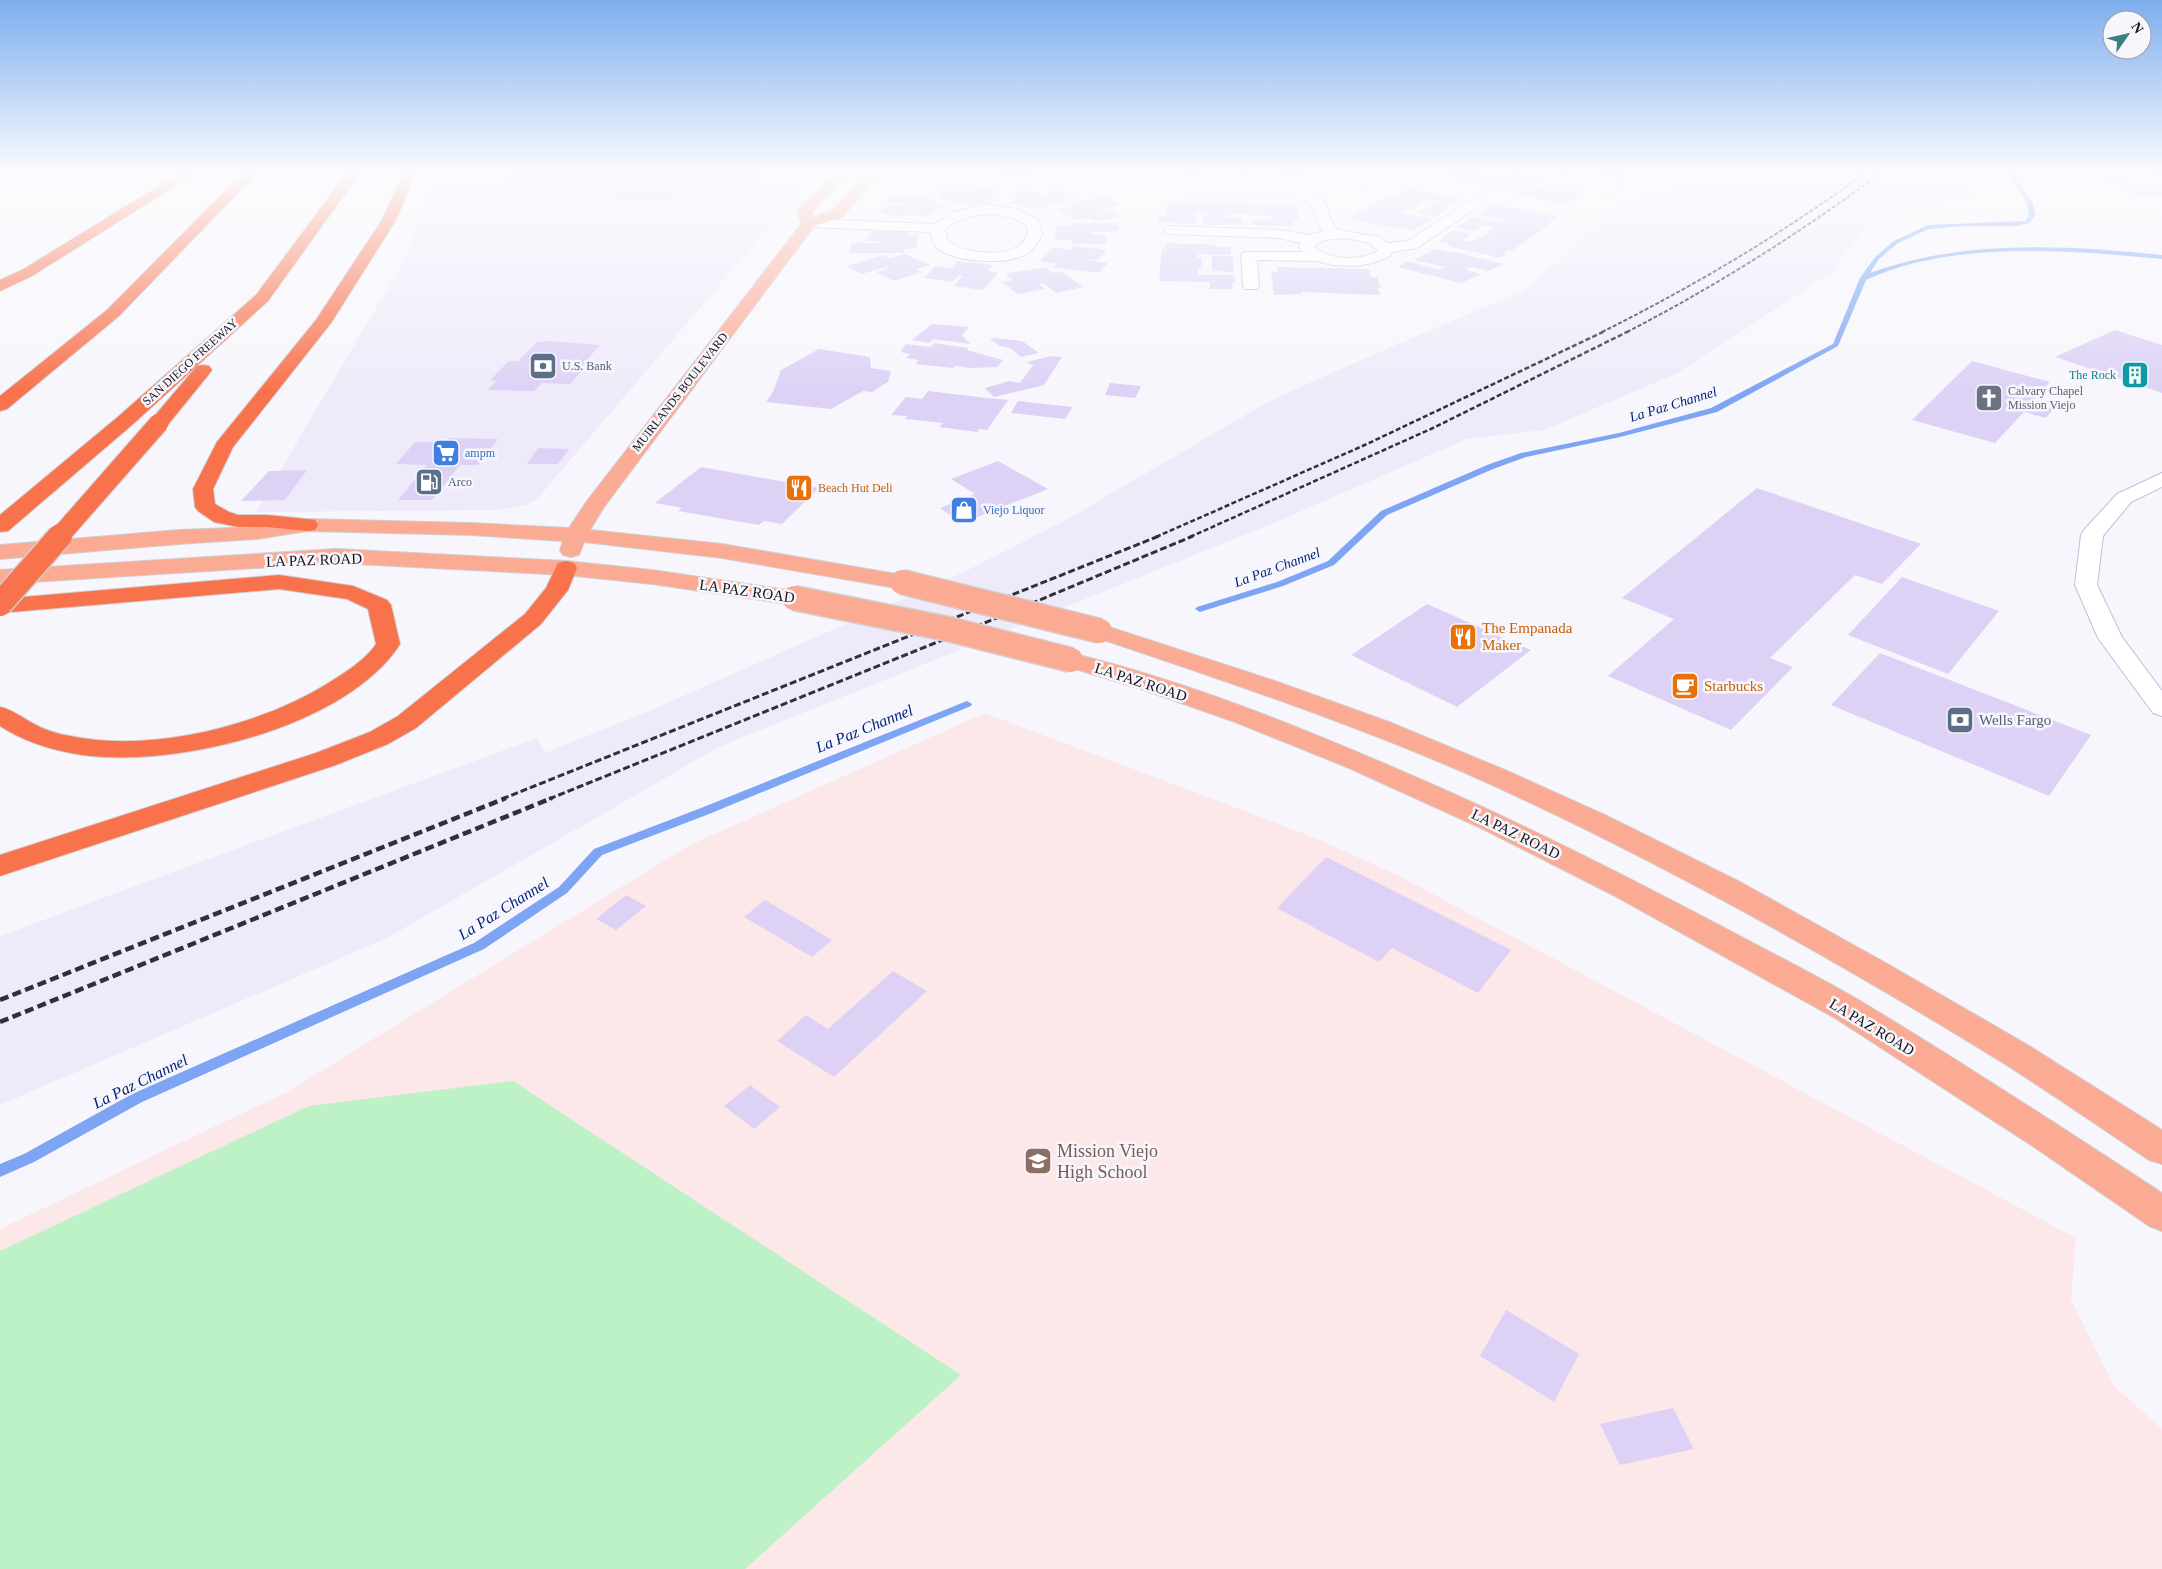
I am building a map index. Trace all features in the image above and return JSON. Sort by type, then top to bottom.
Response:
[{"type":"highway","points":[[0,286],[27,273],[70,246]]},
{"type":"highway","points":[[0,405],[113,313],[178,246]]},
{"type":"highway","name":"SAN DIEGO FREEWAY","points":[[0,526],[126,420],[262,298],[300,246]]},
{"type":"highway","points":[[306,526],[266,521],[238,521],[222,517],[205,507],[203,489],[224,446],[323,323],[372,246]]},
{"type":"highway","points":[[0,605],[159,423],[262,298]]},
{"type":"highway","points":[[0,866],[316,762],[379,738],[407,722],[533,619],[558,590],[566,568]]},
{"type":"highway","points":[[0,605],[279,582],[353,593],[378,605],[388,644],[380,658],[325,697],[294,712],[243,732],[184,743],[130,748],[74,745],[51,741],[26,731],[0,715]]},
{"type":"main road","name":"MUIRLANDS BOULEVARD","points":[[566,568],[576,535],[594,505],[791,246]]},
{"type":"main road","name":"LA PAZ ROAD","points":[[0,552],[179,537],[257,533],[306,526],[471,529],[576,535],[722,552],[902,582],[1100,631],[1266,686],[1380,728],[1495,776],[1606,828],[1731,890],[1873,970],[2014,1053],[2162,1149]]},
{"type":"main road","name":"LA PAZ ROAD","points":[[0,577],[336,556],[566,568],[652,577],[794,598],[948,629],[1071,660],[1244,716],[1359,762],[1491,821],[1624,888],[1847,1009],[2047,1136],[2162,1214]]},
{"type":"street","points":[[945,246],[968,255],[988,256],[1008,255],[1022,251],[1026,246]]},
{"type":"street","points":[[1306,246],[1313,254],[1321,258]]},
{"type":"street","points":[[1250,286],[1249,255],[1321,258],[1360,262],[1380,257],[1385,253],[1385,248],[1407,246]]},
{"type":"street","points":[[2162,479],[2124,498],[2092,535],[2086,585],[2110,638],[2162,708]]},
{"type":"shaded area","points":[[410,246],[753,246],[538,498],[527,505],[500,510],[256,512],[403,262]]},
{"type":"shaded area","points":[[1575,246],[1851,246],[1832,272],[1678,373],[1544,430],[1467,439],[1269,525],[721,746],[387,938],[0,1105],[0,936],[537,738],[545,753],[642,714],[964,572],[1064,521],[1268,402],[1525,290]]},
{"type":"shaded area","name":"Mission Viejo High School","points":[[985,713],[1318,839],[1399,876],[2076,1238],[2071,1300],[2114,1386],[2162,1429],[2162,1569],[0,1569],[0,1229],[287,1092],[690,845]]},
{"type":"green space","points":[[513,1081],[961,1375],[745,1569],[0,1569],[0,1251],[309,1106]]},
{"type":"building","points":[[851,246],[917,246],[916,249],[904,249],[904,253],[849,253]]},
{"type":"building","points":[[1076,246],[1107,250],[1097,260],[1081,259],[1108,263],[1098,273],[1053,267],[1057,264],[1040,261],[1054,247],[1071,250]]},
{"type":"building","points":[[1165,246],[1231,247],[1231,255],[1198,254],[1197,258],[1202,258],[1201,269],[1198,268],[1197,275],[1235,275],[1235,283],[1232,283],[1232,289],[1210,289],[1210,282],[1159,281],[1162,248],[1165,249]]},
{"type":"building","points":[[1448,246],[1518,246],[1504,253],[1507,254],[1501,258]]},
{"type":"building","points":[[1436,249],[1503,264],[1488,271],[1472,267],[1466,270],[1481,274],[1461,283],[1398,267],[1408,261],[1439,270],[1445,267],[1414,260]]},
{"type":"building","points":[[905,254],[930,265],[916,269],[922,272],[894,281],[876,272],[889,268],[886,267],[862,274],[846,266],[883,255],[889,258]]},
{"type":"building","points":[[1212,256],[1233,256],[1233,272],[1212,271]]},
{"type":"building","points":[[957,261],[993,265],[988,271],[998,273],[983,290],[954,286],[963,276],[958,276],[952,282],[924,278],[936,266],[951,268]]},
{"type":"building","points":[[1045,267],[1053,273],[1062,272],[1083,287],[1056,293],[1043,283],[1038,284],[1045,289],[1017,294],[1002,282],[1013,280],[1005,274]]},
{"type":"building","points":[[1277,267],[1369,269],[1371,277],[1377,277],[1381,288],[1378,288],[1380,295],[1302,292],[1302,294],[1274,295],[1271,272],[1278,272]]},
{"type":"building","points":[[932,324],[969,327],[962,335],[970,344],[933,339],[930,343],[912,340]]},
{"type":"building","name":"The Rock","points":[[2115,330],[2162,345],[2162,393],[2055,357]]},
{"type":"building","points":[[990,339],[1022,341],[1039,353],[1021,357],[1010,348],[1000,346]]},
{"type":"building","name":"U.S. Bank","points":[[548,341],[600,345],[577,371],[582,371],[570,384],[542,383],[534,391],[488,390],[496,381],[490,380],[509,361],[518,361],[537,342]]},
{"type":"building","points":[[934,343],[968,348],[967,350],[1003,360],[997,367],[970,368],[955,366],[953,368],[916,364],[918,360],[906,358],[911,354],[900,352],[906,344],[931,347]]},
{"type":"building","points":[[819,349],[870,357],[871,368],[891,371],[888,382],[872,392],[863,391],[831,409],[766,402],[773,392],[781,370]]},
{"type":"building","points":[[1051,356],[1062,357],[1044,385],[994,397],[985,388],[1009,381],[1020,383],[1034,364],[1031,365],[1027,362]]},
{"type":"building","name":"Calvary Chapel Mission Viejo","points":[[1972,361],[2050,382],[2031,403],[2053,409],[2046,418],[2024,412],[1995,443],[1912,420]]},
{"type":"building","points":[[1110,383],[1141,386],[1135,398],[1105,395]]},
{"type":"building","points":[[928,391],[1008,400],[987,430],[979,429],[977,432],[939,427],[943,423],[905,419],[907,416],[891,415],[906,397],[922,399]]},
{"type":"building","points":[[1018,401],[1073,407],[1065,419],[1011,413]]},
{"type":"building","name":"ampm","points":[[448,438],[498,439],[478,465],[460,465],[432,500],[398,500],[427,465],[396,464],[415,442],[445,442]]},
{"type":"building","points":[[538,448],[569,449],[558,464],[527,464]]},
{"type":"building","points":[[998,461],[1048,489],[962,523],[940,508],[975,494],[951,479]]},
{"type":"building","points":[[701,467],[819,488],[782,524],[764,521],[759,525],[678,511],[682,508],[655,503]]},
{"type":"building","points":[[307,470],[285,500],[241,501],[269,471]]},
{"type":"building","points":[[1757,488],[1921,544],[1882,584],[1855,575],[1770,658],[1793,667],[1731,730],[1608,676],[1674,619],[1622,598]]},
{"type":"building","points":[[1902,577],[1999,611],[1948,674],[1848,635]]},
{"type":"building","points":[[1427,604],[1531,650],[1457,707],[1351,655]]},
{"type":"building","name":"Wells Fargo","points":[[1880,653],[2091,735],[2049,796],[1831,705]]},
{"type":"building","points":[[1326,857],[1511,950],[1478,993],[1392,948],[1379,962],[1277,908]]},
{"type":"building","points":[[626,895],[646,906],[616,930],[596,919]]},
{"type":"building","points":[[765,900],[832,940],[812,957],[744,917]]},
{"type":"building","points":[[893,971],[927,991],[834,1077],[777,1041],[806,1015],[828,1029]]},
{"type":"building","points":[[750,1085],[780,1107],[754,1129],[724,1106]]},
{"type":"building","points":[[1506,1310],[1579,1354],[1554,1402],[1480,1356]]},
{"type":"building","points":[[1673,1408],[1694,1449],[1620,1465],[1600,1424]]},
{"type":"waterway","points":[[1864,278],[1877,258],[1891,246]]},
{"type":"waterway","name":"La Paz Channel","points":[[1864,278],[1895,266],[1970,252],[2050,249],[2162,257]]},
{"type":"waterway","name":"La Paz Channel","points":[[1200,609],[1280,584],[1331,563],[1384,513],[1490,467],[1524,455],[1620,435],[1714,410],[1836,345],[1864,278]]},
{"type":"waterway","name":"La Paz Channel","points":[[0,1171],[29,1158],[137,1098],[479,946],[563,890],[598,852],[705,811],[967,704]]},
{"type":"railway","points":[[1602,332],[1704,278],[1756,246]]},
{"type":"railway","points":[[1627,332],[1693,296],[1775,246]]},
{"type":"railway","points":[[1156,537],[1367,444],[1605,331]]},
{"type":"railway","points":[[1190,537],[1433,428],[1627,332]]},
{"type":"railway","points":[[502,799],[1159,536]]},
{"type":"railway","points":[[549,799],[982,624],[1193,536]]},
{"type":"railway","points":[[0,1000],[506,798]]},
{"type":"railway","points":[[0,1022],[552,798]]},
{"type":"place","name":"U.S. Bank","points":[[543,366]]},
{"type":"place","name":"The Rock","points":[[2135,375]]},
{"type":"place","name":"Calvary Chapel Mission Viejo","points":[[1989,398]]},
{"type":"place","name":"ampm","points":[[446,453]]},
{"type":"place","name":"Arco","points":[[429,482]]},
{"type":"place","name":"Beach Hut Deli","points":[[799,488]]},
{"type":"place","name":"Viejo Liquor","points":[[964,510]]},
{"type":"place","name":"The Empanada Maker","points":[[1463,637]]},
{"type":"place","name":"Starbucks","points":[[1685,686]]},
{"type":"place","name":"Wells Fargo","points":[[1960,720]]},
{"type":"place","name":"Mission Viejo High School","points":[[1038,1161]]}]
